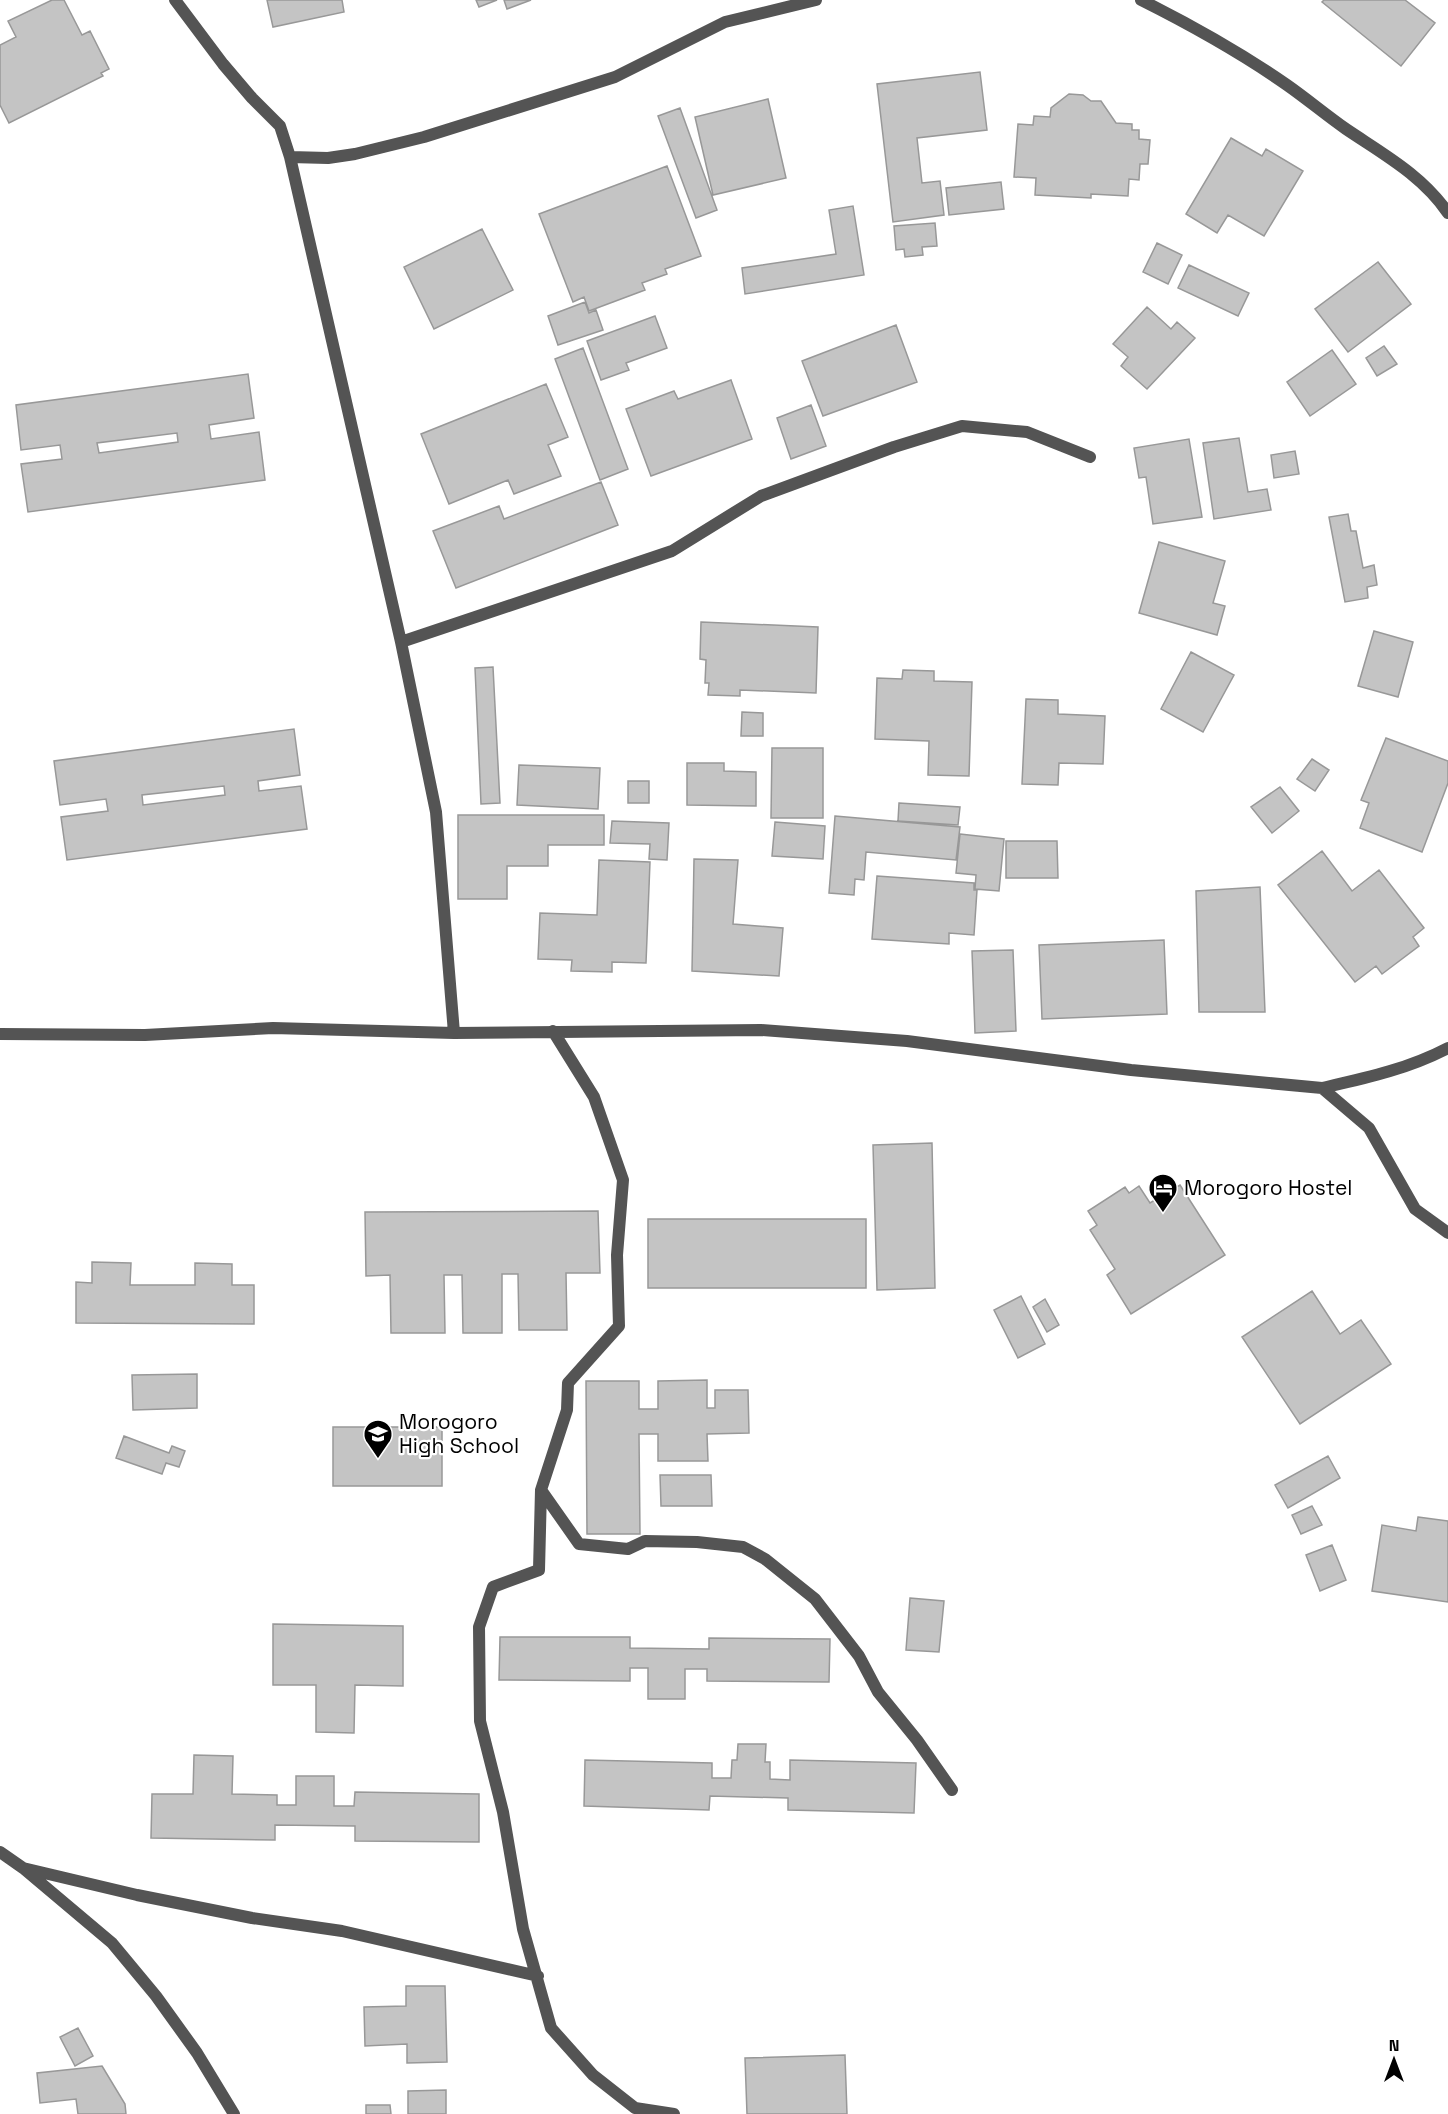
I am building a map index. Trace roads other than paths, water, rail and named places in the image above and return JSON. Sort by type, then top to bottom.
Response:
[{"type":"street","points":[[175,0],[223,64],[280,126],[290,157],[401,642],[436,812],[454,1033]]},
{"type":"street","points":[[290,157],[328,158],[355,154],[424,137],[615,77],[725,22],[816,0]]},
{"type":"street","points":[[1141,0],[1197,28],[1287,85],[1401,165],[1439,199],[1448,213]]},
{"type":"street","points":[[401,642],[672,551],[761,496],[894,447],[962,426],[1027,432],[1090,457]]},
{"type":"street","points":[[0,1034],[145,1035],[273,1028],[454,1033],[772,1031],[907,1041],[1131,1070],[1322,1088],[1388,1073],[1429,1058],[1448,1048]]},
{"type":"street","points":[[553,1031],[594,1097],[623,1180],[617,1255],[619,1326],[568,1383],[567,1410],[541,1490],[539,1570],[493,1587],[479,1627],[480,1721],[503,1812],[523,1929],[551,2028],[593,2074],[635,2108],[674,2114]]},
{"type":"street","points":[[1322,1088],[1369,1128],[1415,1209],[1448,1233]]},
{"type":"street","points":[[541,1490],[579,1544],[628,1549],[645,1541],[698,1542],[744,1547],[765,1559],[815,1599],[859,1656],[878,1692],[917,1740],[952,1790]]},
{"type":"street","points":[[0,1851],[112,1943],[156,1996],[197,2053],[234,2114]]},
{"type":"street","points":[[22,1868],[137,1895],[252,1918],[342,1931],[537,1976]]},
{"type":"place","name":"Morogoro Hostel","points":[[1163,1214]]},
{"type":"place","name":"Morogoro High School","points":[[378,1460]]}]
